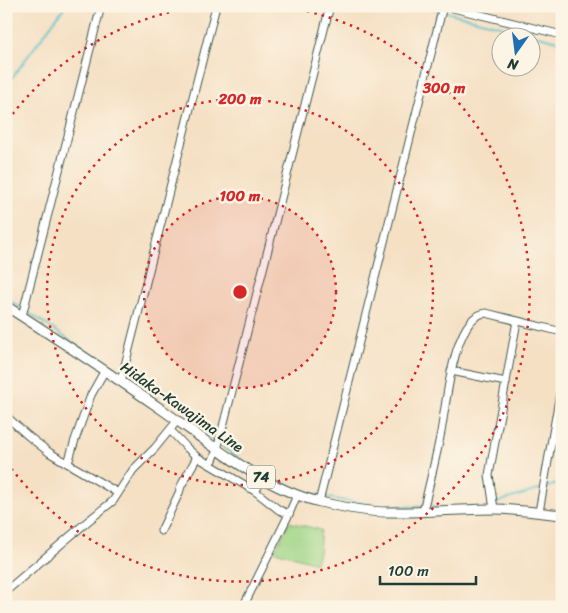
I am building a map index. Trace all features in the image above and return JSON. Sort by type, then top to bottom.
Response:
[{"type":"main road","name":"Hidaka-Kawajima Line","points":[[6,306],[105,370],[217,450],[263,479],[318,502],[360,510],[386,512],[494,509],[562,515]]},
{"type":"street","points":[[22,316],[101,6]]},
{"type":"street","points":[[121,382],[216,6]]},
{"type":"street","points":[[210,464],[217,450],[330,6]]},
{"type":"street","points":[[318,502],[444,6],[562,35]]},
{"type":"street","points":[[423,511],[440,436],[451,371],[464,331],[472,319],[486,313],[562,332]]},
{"type":"street","points":[[494,509],[489,475],[517,321]]},
{"type":"street","points":[[68,463],[91,396],[105,370]]},
{"type":"street","points":[[451,371],[506,382]]},
{"type":"street","points":[[539,512],[562,382]]},
{"type":"street","points":[[6,416],[58,458],[118,493]]},
{"type":"street","points":[[6,592],[113,501],[133,470],[155,448],[177,421]]},
{"type":"street","points":[[170,430],[197,457],[255,491],[279,510],[289,514]]},
{"type":"street","points":[[161,531],[181,486],[197,457]]},
{"type":"street","points":[[255,491],[263,479]]},
{"type":"street","points":[[243,607],[297,494]]},
{"type":"green space","points":[[289,522],[321,530],[316,563],[275,551]]},
{"type":"waterway","points":[[6,86],[65,6]]},
{"type":"waterway","points":[[423,6],[562,42]]},
{"type":"waterway","points":[[6,298],[22,308]]},
{"type":"waterway","points":[[26,311],[120,374]]},
{"type":"waterway","points":[[123,377],[162,405]]},
{"type":"waterway","points":[[183,419],[217,444]]},
{"type":"waterway","points":[[221,446],[250,466]]},
{"type":"waterway","points":[[257,470],[295,489],[319,496]]},
{"type":"waterway","points":[[545,488],[562,482]]},
{"type":"waterway","points":[[495,503],[541,489]]},
{"type":"waterway","points":[[323,497],[377,506],[438,507]]}]
